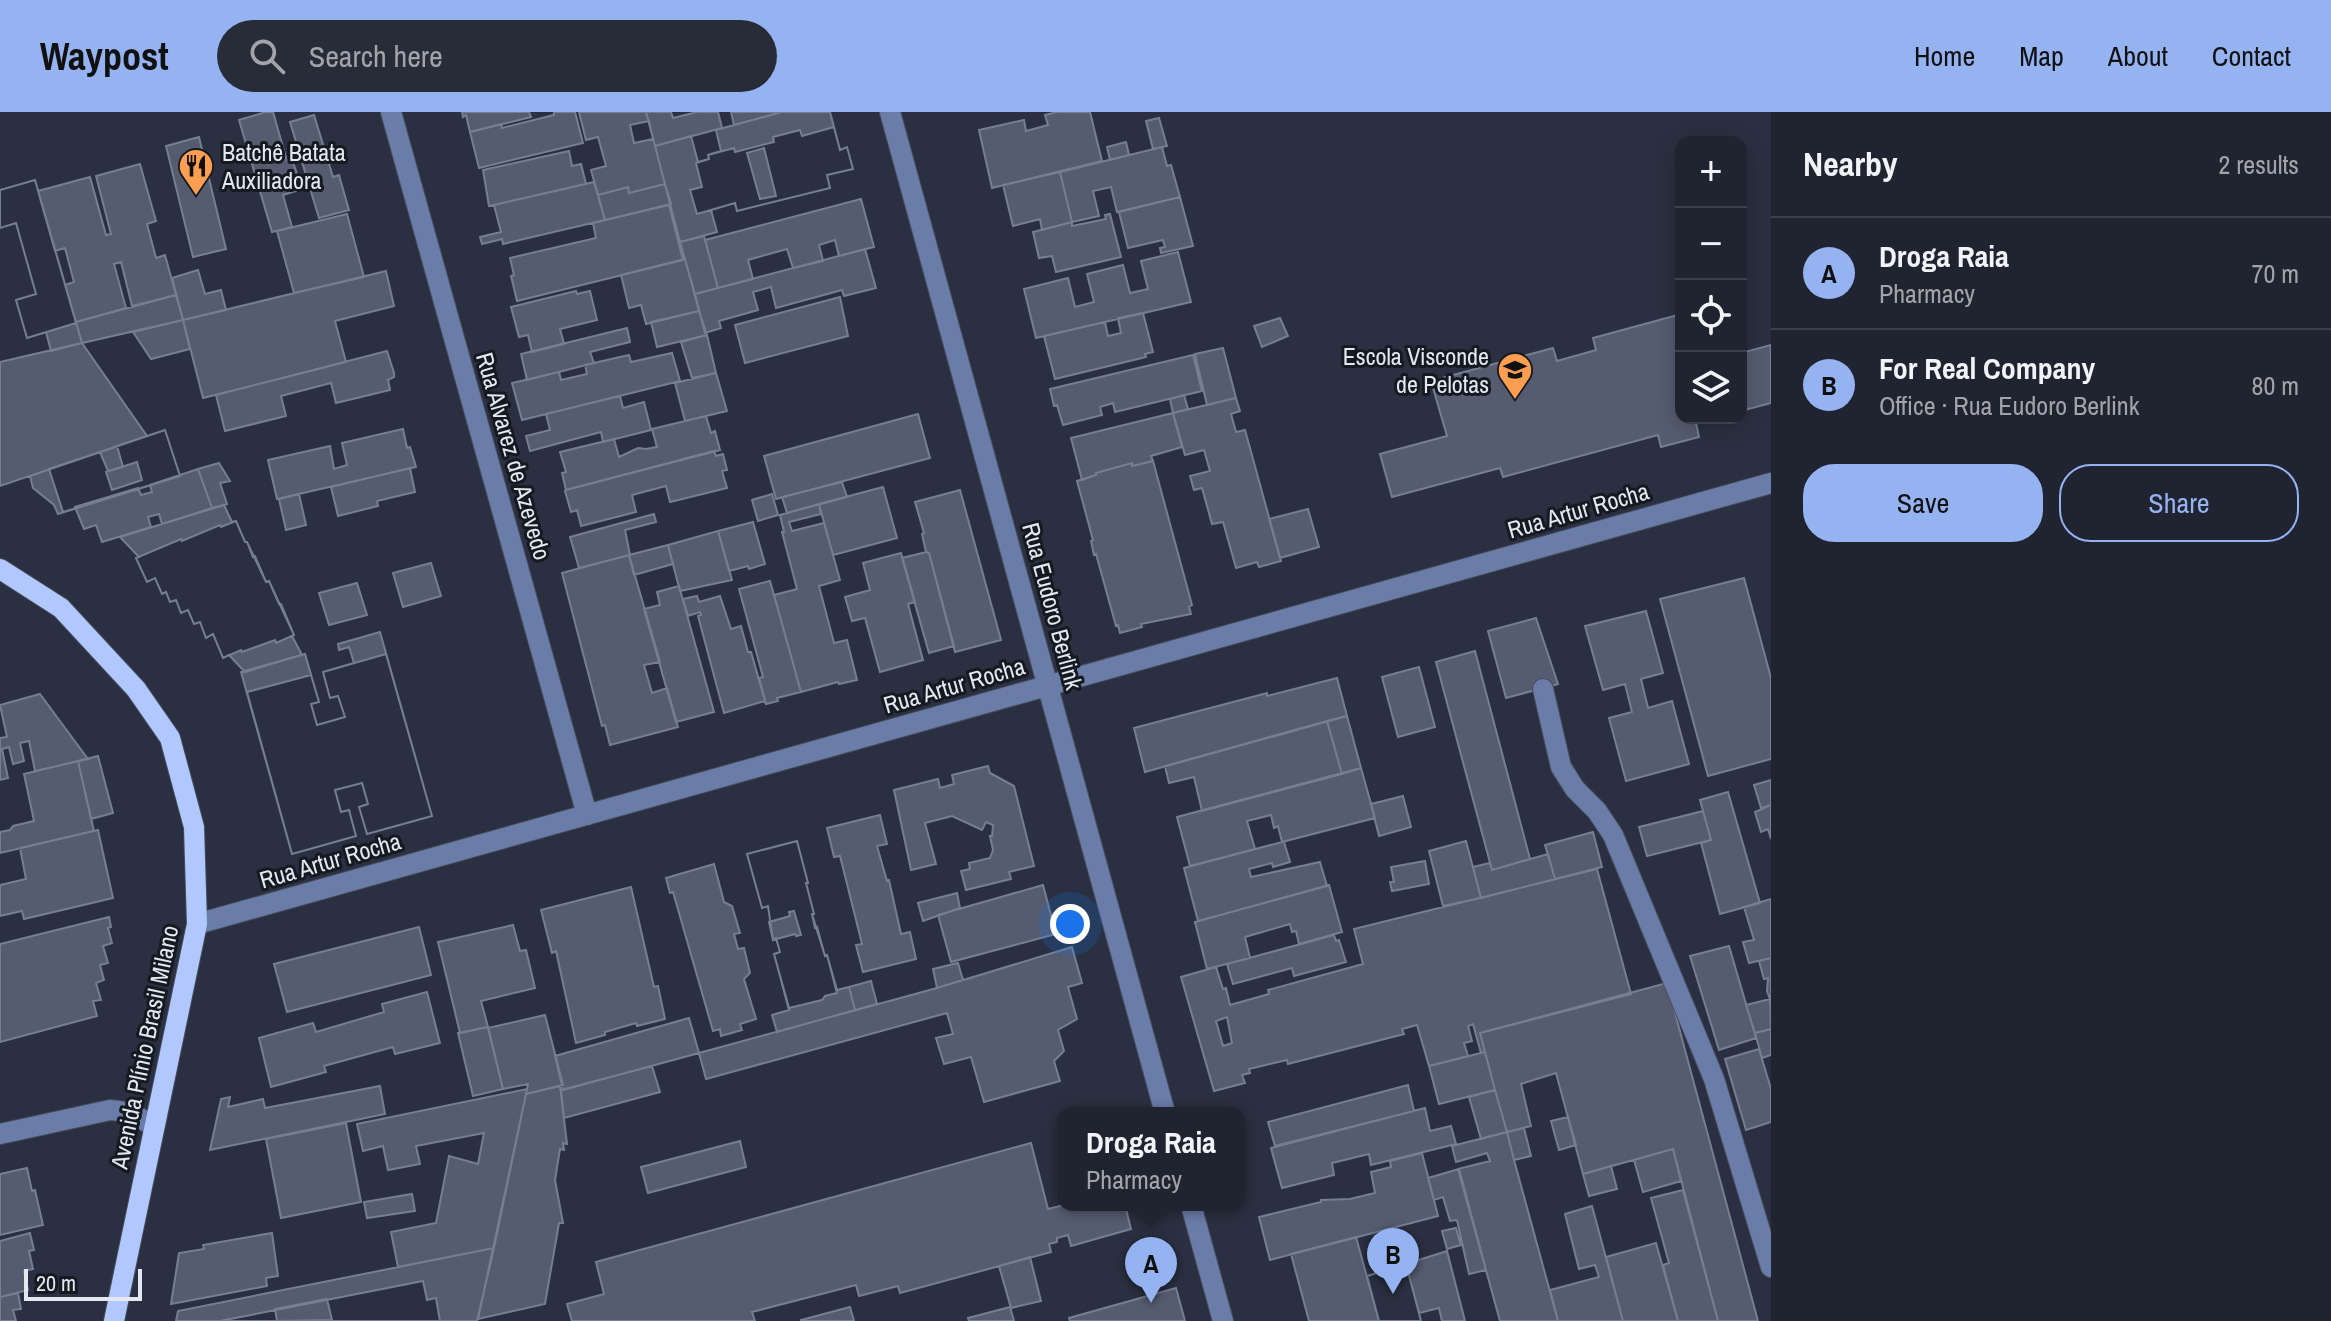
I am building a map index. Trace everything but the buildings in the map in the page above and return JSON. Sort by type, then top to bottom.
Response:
[{"type":"main road","name":"Avenida Plínio Brasil Milano","points":[[0,569],[61,608],[136,689],[170,738],[194,827],[197,924],[114,1321]]},
{"type":"street","name":"Rua Alvarez de Azevedo","points":[[391,112],[587,815]]},
{"type":"street","name":"Rua Eudoro Berlink","points":[[890,112],[1163,1107]]},
{"type":"street","name":"Rua Artur Rocha","points":[[197,924],[1771,483]]},
{"type":"street","points":[[1543,689],[1561,767],[1613,835],[1714,1079],[1771,1267]]},
{"type":"street","points":[[0,1134],[110,1110],[138,1115],[154,1127]]},
{"type":"street","points":[[1193,1211],[1223,1321]]},
{"type":"place","name":"Batchê Batata Auxiliadora","points":[[196,197]]},
{"type":"place","name":"Escola Visconde de Pelotas","points":[[1515,401]]},
{"type":"place","name":"For Real Company","points":[[1393,1294]]},
{"type":"place","name":"Droga Raia","points":[[1151,1303]]}]
